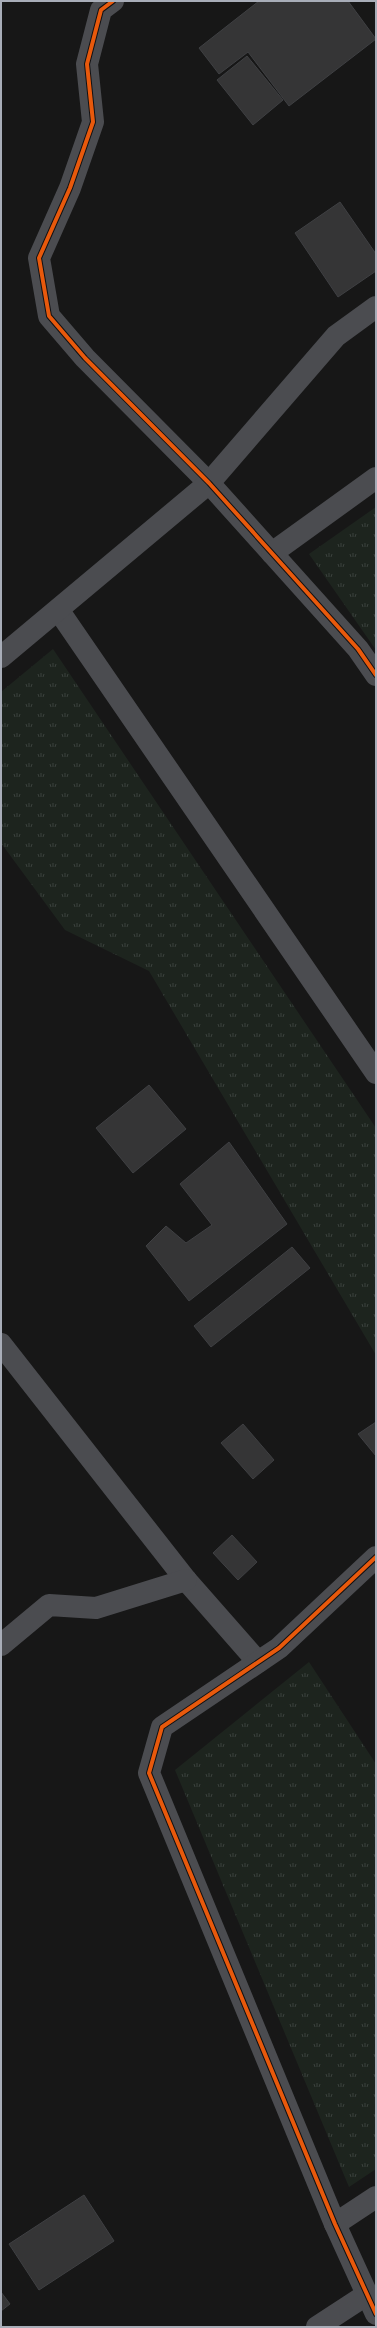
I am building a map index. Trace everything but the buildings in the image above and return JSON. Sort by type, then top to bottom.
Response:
[{"type":"street","points":[[113,1],[101,10],[86,64],[93,122],[70,188],[39,258],[49,316],[85,358],[209,483],[358,648],[376,675]]},
{"type":"street","points":[[1,657],[58,611],[209,483],[336,336],[376,307]]},
{"type":"street","points":[[272,553],[376,478]]},
{"type":"street","points":[[58,611],[376,1073]]},
{"type":"street","points":[[1,1344],[186,1580],[258,1662]]},
{"type":"street","points":[[376,1557],[279,1648],[162,1727],[149,1773],[334,2224],[366,2296],[376,2314]]},
{"type":"street","points":[[1,1645],[49,1605],[96,1608],[186,1580]]},
{"type":"street","points":[[334,2224],[376,2197]]},
{"type":"street","points":[[317,2327],[366,2296]]},
{"type":"green space","points":[[376,507],[376,650],[309,554]]},
{"type":"green space","points":[[53,649],[376,1128],[376,1355],[149,971],[65,930],[1,843],[1,692]]},
{"type":"green space","points":[[309,1662],[376,1764],[376,2169],[349,2187],[175,1770]]},
{"type":"cycle path","points":[[113,1],[101,10],[87,64],[93,122],[70,188],[39,258],[49,316],[85,358],[209,483],[358,649],[376,675]]},
{"type":"cycle path","points":[[376,1557],[279,1648],[162,1727],[149,1773],[335,2224],[376,2314]]}]
